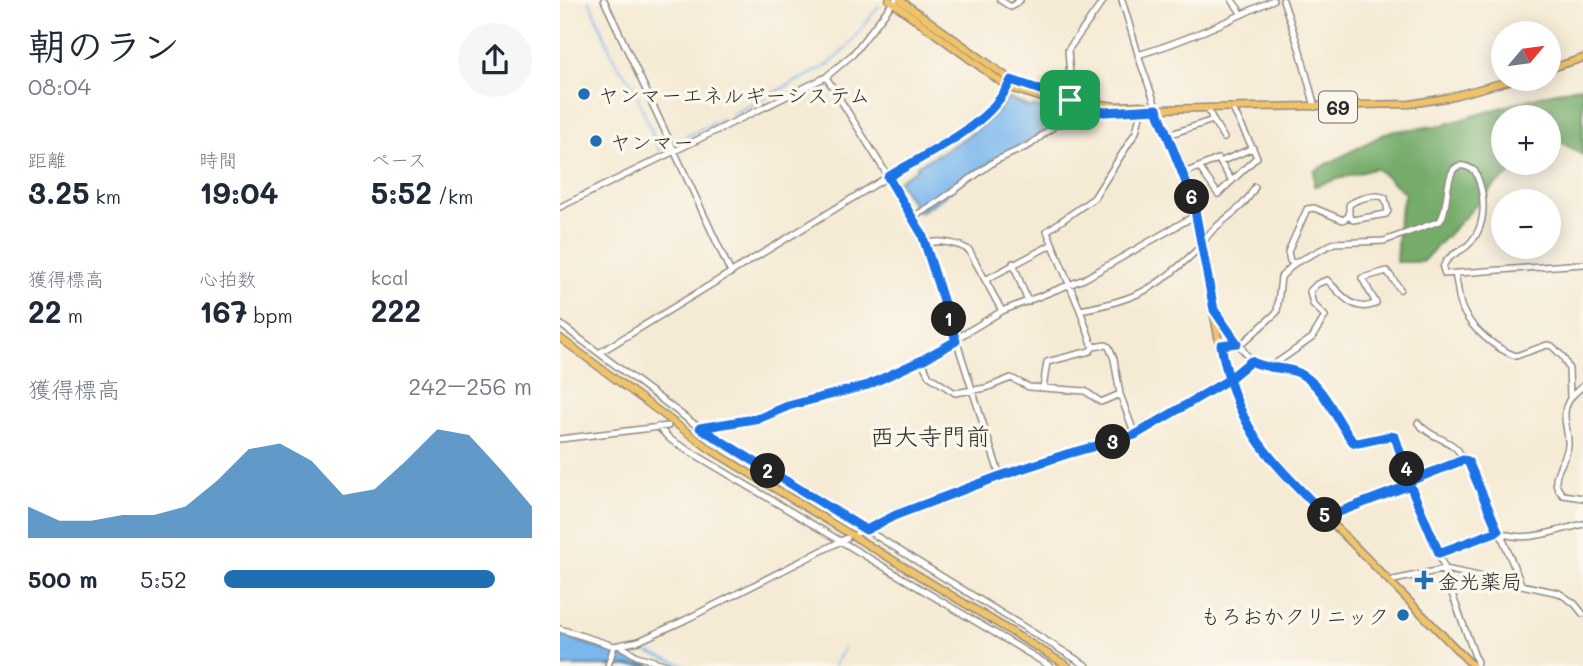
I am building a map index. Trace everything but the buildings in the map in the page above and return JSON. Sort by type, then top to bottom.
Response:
[{"type":"main road","name":"69","points":[[900,0],[1009,83]]},
{"type":"main road","name":"69","points":[[892,1],[1009,83],[1070,104],[1105,112],[1410,104],[1491,86]]},
{"type":"main road","points":[[1561,65],[1583,58]]},
{"type":"main road","name":"69","points":[[1070,104],[1157,109]]},
{"type":"main road","points":[[1157,109],[1184,173],[1196,215],[1228,380],[1244,419],[1276,466],[1475,666]]},
{"type":"main road","points":[[560,338],[710,450],[1068,666]]},
{"type":"street","points":[[604,0],[730,272]]},
{"type":"street","points":[[1000,0],[1012,7],[1020,0]]},
{"type":"street","points":[[1122,0],[1157,109]]},
{"type":"street","points":[[1232,0],[1242,14]]},
{"type":"street","points":[[1138,55],[1198,35],[1273,0]]},
{"type":"street","points":[[1283,0],[1315,107]]},
{"type":"street","points":[[560,207],[827,77],[853,54],[892,1]]},
{"type":"street","points":[[913,217],[995,161],[1030,145],[1068,115],[1070,45],[1102,1]]},
{"type":"street","points":[[827,77],[913,217],[926,245],[1000,476]]},
{"type":"street","points":[[599,354],[974,124],[994,106],[1009,83]]},
{"type":"street","points":[[1199,167],[1218,194],[1257,157],[1233,108]]},
{"type":"street","points":[[1208,109],[1224,138]]},
{"type":"street","points":[[1093,347],[1046,231],[1094,198],[1136,132],[1141,111]]},
{"type":"street","points":[[1168,135],[1213,120]]},
{"type":"street","points":[[1220,162],[1252,148]]},
{"type":"street","points":[[1184,173],[1218,159],[1232,181]]},
{"type":"street","points":[[1221,345],[1244,342],[1277,312],[1281,277],[1295,263],[1334,243],[1384,241],[1440,221],[1446,214],[1449,177],[1457,167],[1464,166],[1475,171],[1480,181],[1483,215],[1472,241],[1444,265],[1445,274],[1583,264]]},
{"type":"street","points":[[1080,310],[1121,302],[1167,277],[1202,245],[1212,231],[1248,201],[1255,187]]},
{"type":"street","points":[[1379,195],[1385,198],[1388,211],[1386,215],[1356,221],[1349,216],[1349,205],[1353,201],[1379,195]]},
{"type":"street","points":[[1295,263],[1290,261],[1288,252],[1307,209],[1314,208],[1343,220],[1349,216]]},
{"type":"street","points":[[700,428],[760,418],[788,406],[868,385],[922,360],[1002,311],[1068,286],[1196,215]]},
{"type":"street","points":[[926,245],[935,240],[970,250],[1002,311]]},
{"type":"street","points":[[987,279],[1013,263],[1051,246]]},
{"type":"street","points":[[1013,263],[1028,302]]},
{"type":"street","points":[[1269,368],[1312,338],[1325,316],[1313,304],[1310,291],[1317,284],[1327,280],[1351,305],[1370,307],[1376,303],[1362,278],[1387,271],[1400,289]]},
{"type":"street","points":[[1455,274],[1461,305],[1468,319],[1499,348],[1516,356],[1547,345],[1552,346],[1563,357],[1569,369],[1570,397],[1565,414],[1567,451],[1556,475],[1555,485],[1566,496],[1583,498]]},
{"type":"street","points":[[1214,310],[1251,361],[1269,368],[1301,374],[1312,383],[1353,442],[1395,437],[1410,483],[1439,553],[1477,662],[1475,666]]},
{"type":"street","points":[[560,324],[700,428],[1032,636],[1087,666]]},
{"type":"street","points":[[1043,388],[1047,362],[1106,345],[1114,359],[1120,394],[1135,435]]},
{"type":"street","points":[[922,360],[929,376],[955,393],[986,388],[1011,377],[1029,387],[1085,391],[1101,402],[1120,394]]},
{"type":"street","points":[[857,533],[908,510],[1000,476],[1135,435],[1228,380],[1251,361]]},
{"type":"street","points":[[1570,397],[1583,386]]},
{"type":"street","points":[[684,425],[693,423]]},
{"type":"street","points":[[1418,423],[1436,438],[1460,450],[1463,460]]},
{"type":"street","points":[[560,439],[668,426]]},
{"type":"street","points":[[658,427],[671,440],[844,540],[1025,648],[1050,666]]},
{"type":"street","points":[[1325,515],[1339,512],[1463,460],[1468,461],[1521,584]]},
{"type":"street","points":[[1439,553],[1500,532],[1510,536],[1537,535],[1583,524]]},
{"type":"street","points":[[615,648],[648,638],[844,540]]},
{"type":"street","points":[[1390,581],[1444,569],[1566,596],[1583,614]]},
{"type":"street","points":[[560,629],[670,666]]},
{"type":"street","points":[[608,666],[615,648]]},
{"type":"green space","points":[[1583,86],[1583,155],[1561,143],[1561,105],[1510,105]]},
{"type":"green space","points":[[1491,111],[1491,175],[1510,175],[1496,184],[1422,262],[1396,262],[1399,217],[1405,193],[1376,168],[1314,186],[1314,171],[1388,132],[1443,125]]},
{"type":"water","points":[[1008,98],[1031,108],[1033,106],[1063,114],[1030,141],[967,177],[920,212],[917,210],[898,181],[917,169],[917,166],[978,129]]},
{"type":"water","points":[[560,635],[653,666],[560,666]]},
{"type":"waterway","points":[[589,0],[616,63],[632,83],[659,150],[663,148]]},
{"type":"waterway","points":[[731,115],[828,65],[847,47],[879,6]]},
{"type":"waterway","points":[[673,143],[722,119]]},
{"type":"waterway","points":[[834,666],[844,648]]},
{"type":"waterway","points":[[649,653],[687,666]]},
{"type":"place","name":"ヤンマーエネルギーシステム","points":[[584,94]]},
{"type":"place","name":"ヤンマー","points":[[596,141]]},
{"type":"place","name":"金光薬局","points":[[1424,580]]},
{"type":"place","name":"もろおかクリニック","points":[[1403,615]]},
{"type":"district","name":"西大寺門前","points":[[930,435]]},
{"type":"route","points":[[1070,100],[1011,80],[999,99],[974,124],[888,177],[922,234],[956,341],[868,385],[810,399],[760,418],[704,425],[700,428],[866,530],[896,515],[1000,476],[1135,435],[1192,403],[1228,380],[1251,361],[1260,366],[1301,374],[1312,383],[1353,442],[1395,437],[1410,481],[1463,460],[1468,461],[1498,531],[1439,553],[1410,485],[1325,515],[1276,466],[1251,433],[1234,399],[1228,380],[1221,345],[1237,343],[1214,310],[1193,200],[1157,109],[1105,112],[1070,107],[1070,100]]}]
